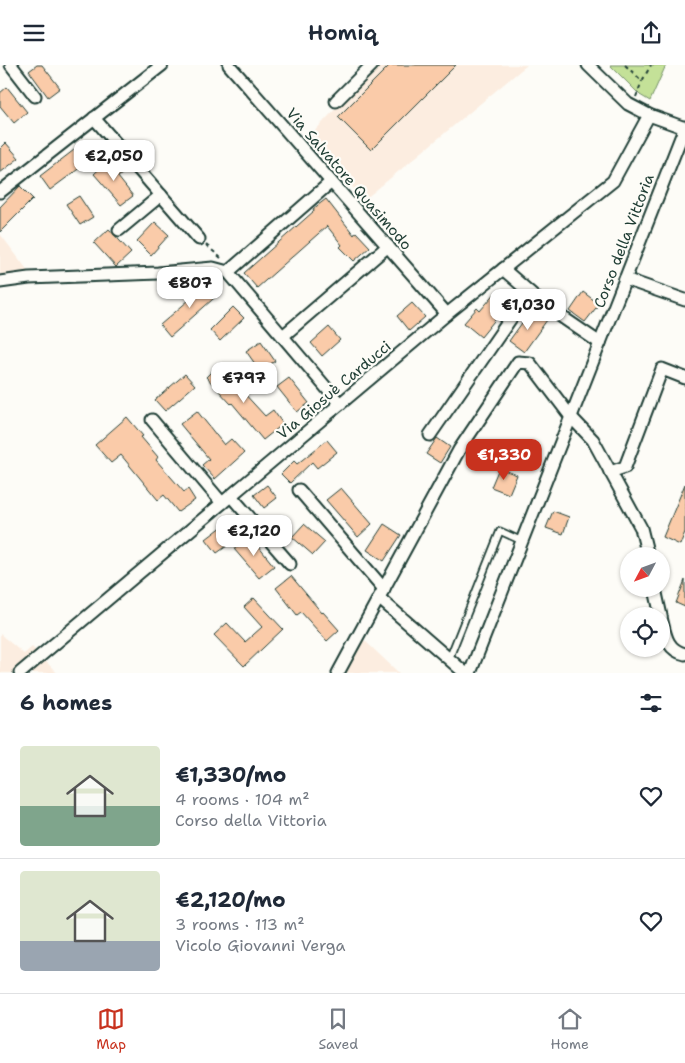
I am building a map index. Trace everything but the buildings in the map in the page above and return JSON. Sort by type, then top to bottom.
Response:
[{"type":"street","points":[[11,65],[35,96]]},
{"type":"street","points":[[0,192],[162,65]]},
{"type":"street","name":"Via Salvatore Quasimodo","points":[[229,65],[447,314]]},
{"type":"street","points":[[336,101],[372,65]]},
{"type":"street","points":[[588,65],[628,104],[649,115],[685,127]]},
{"type":"street","name":"Via Giosuè Carducci","points":[[20,673],[447,314],[613,181],[649,115]]},
{"type":"street","points":[[94,118],[198,239]]},
{"type":"street","name":"Corso della Vittoria","points":[[470,673],[685,127]]},
{"type":"street","points":[[228,272],[331,182]]},
{"type":"street","points":[[119,230],[160,195]]},
{"type":"street","points":[[283,336],[388,246]]},
{"type":"street","points":[[0,281],[29,278],[158,273],[213,268],[228,272],[340,404]]},
{"type":"street","points":[[503,269],[543,304],[600,343]]},
{"type":"street","points":[[625,279],[685,301]]},
{"type":"street","points":[[430,435],[529,292]]},
{"type":"street","points":[[338,673],[459,450],[518,362],[530,363],[571,417],[592,440],[641,527],[646,547]]},
{"type":"street","points":[[610,472],[625,467],[662,369],[685,378]]},
{"type":"street","points":[[152,421],[290,564]]},
{"type":"street","points":[[299,490],[381,593],[464,673]]},
{"type":"street","points":[[670,646],[681,653]]},
{"type":"lane","points":[[449,659],[500,531],[522,541]]},
{"type":"path","points":[[625,65],[642,81]]},
{"type":"path","points":[[632,106],[651,65]]},
{"type":"path","points":[[198,239],[222,259],[228,272]]},
{"type":"shaded area","points":[[377,65],[527,65],[364,200],[308,138]]},
{"type":"shaded area","points":[[0,234],[4,239],[29,272],[0,275]]},
{"type":"shaded area","points":[[0,634],[24,654],[32,647],[57,673],[0,673]]},
{"type":"shaded area","points":[[363,639],[399,673],[343,673]]},
{"type":"green space","points":[[610,65],[666,65],[650,101],[640,95]]}]
